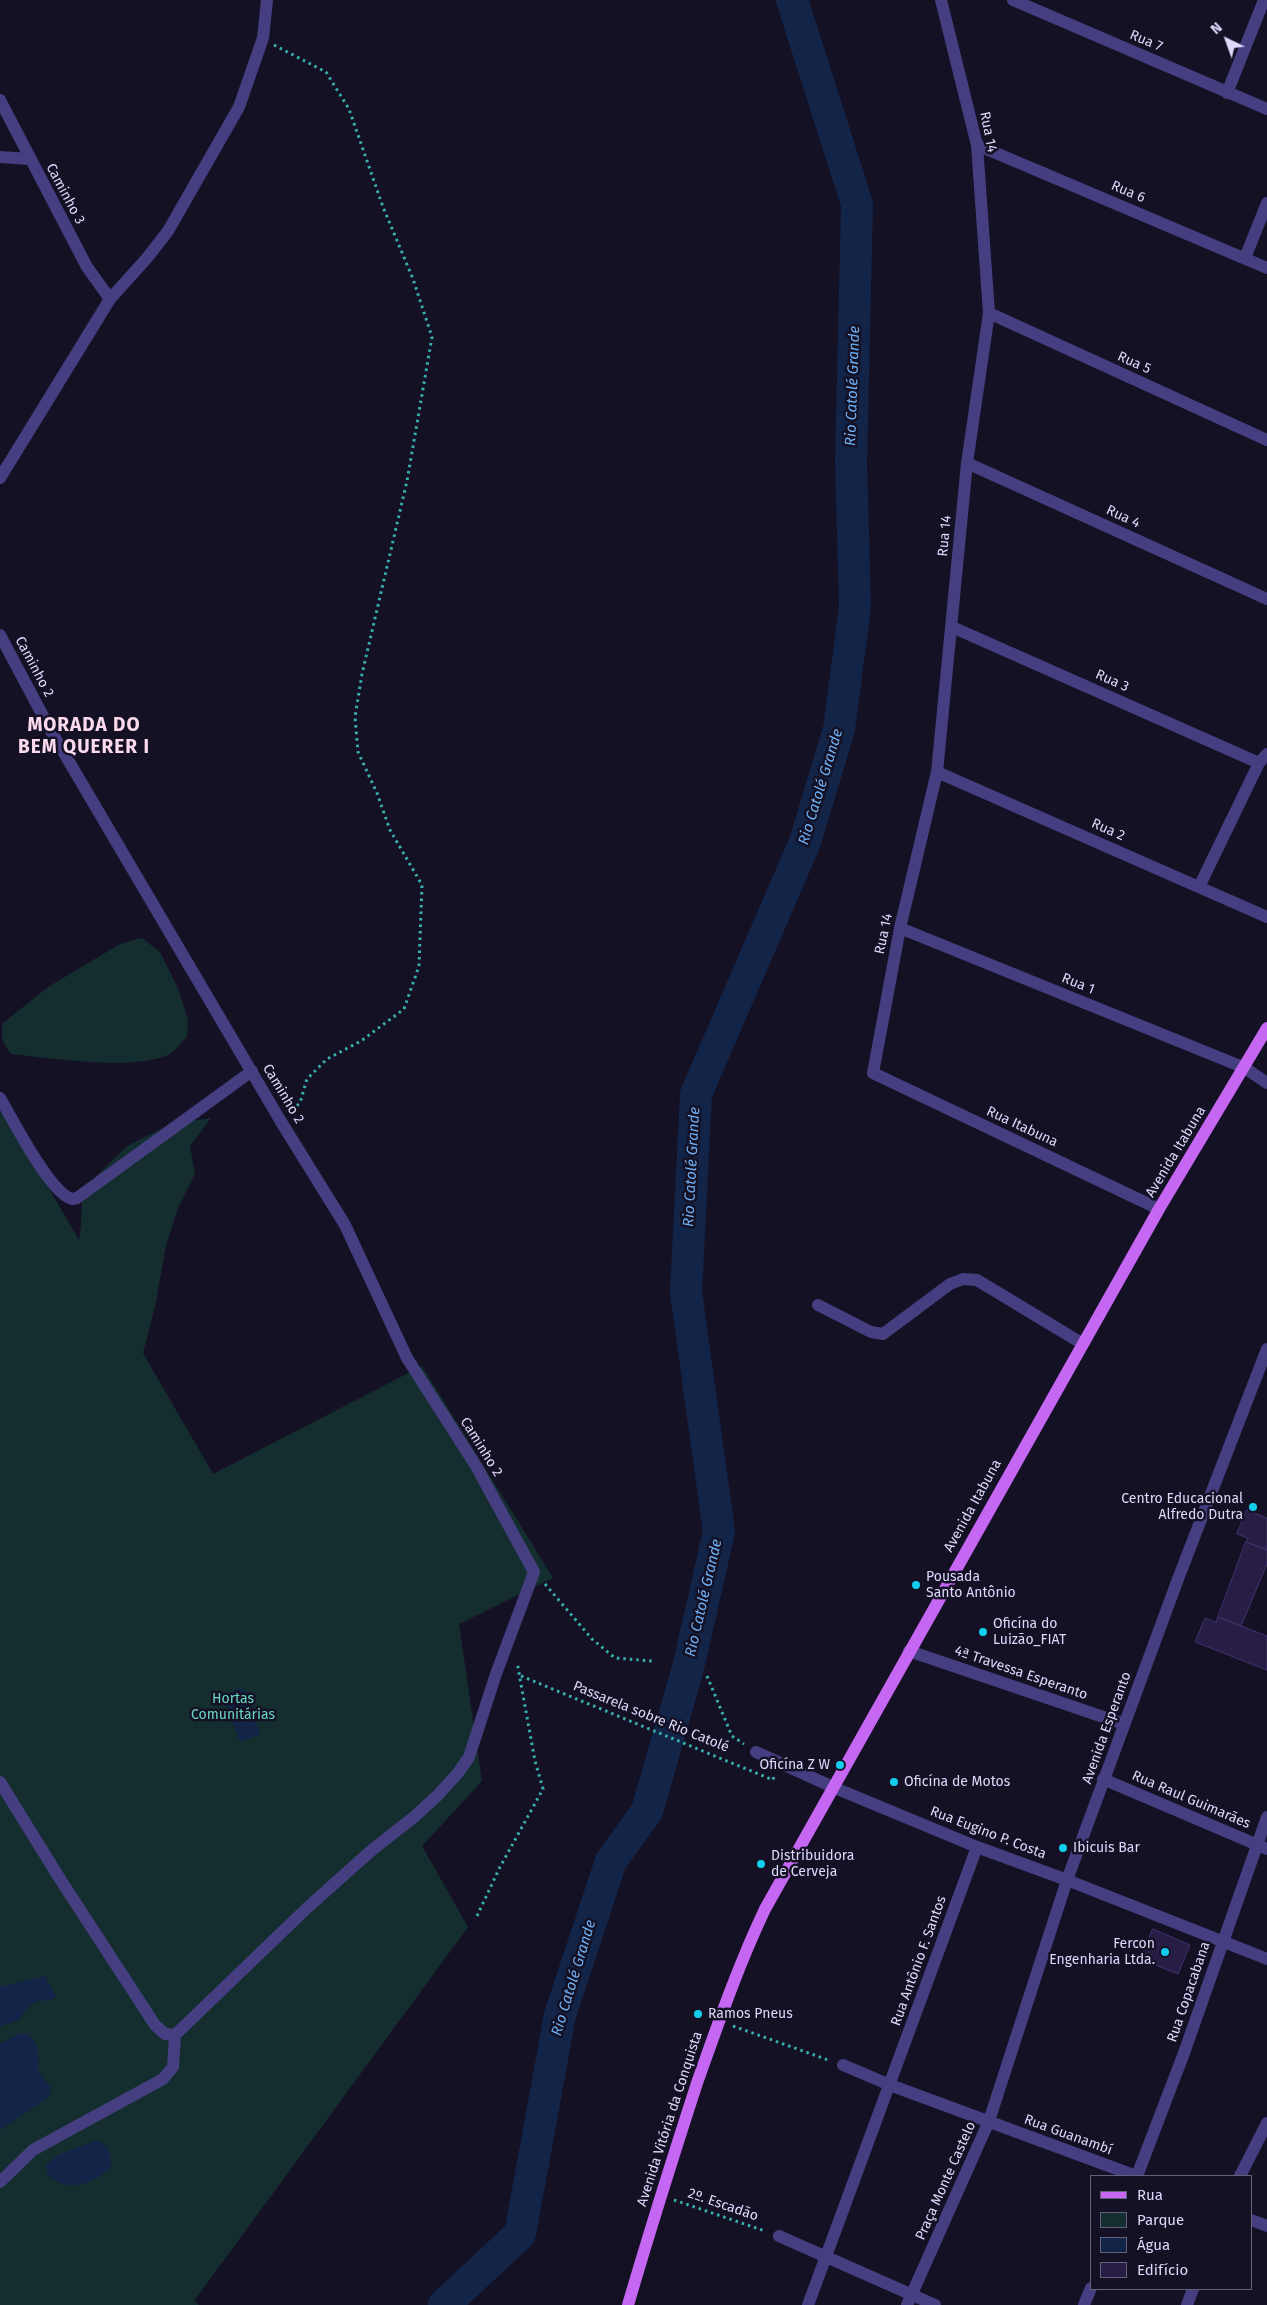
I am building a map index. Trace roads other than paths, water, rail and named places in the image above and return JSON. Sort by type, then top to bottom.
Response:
[{"type":"main road","name":"Avenida Itabuna","points":[[835,1788],[909,1651],[1159,1209],[1245,1068],[1267,1028]]},
{"type":"main road","name":"Avenida Vitória da Conquista","points":[[628,2305],[660,2195],[718,2021],[765,1909],[835,1788]]},
{"type":"street","points":[[0,478],[110,299],[162,238],[193,189],[239,107],[263,38],[267,0]]},
{"type":"street","name":"Rua 14","points":[[873,1073],[900,928],[937,772],[968,462],[989,314],[977,144],[941,0]]},
{"type":"street","name":"Rua 7","points":[[1013,0],[1267,109]]},
{"type":"street","points":[[1227,93],[1264,0]]},
{"type":"street","name":"Caminho 3","points":[[0,100],[87,268],[110,299]]},
{"type":"street","name":"Rua 6","points":[[977,144],[1267,268]]},
{"type":"street","points":[[0,157],[30,159]]},
{"type":"street","points":[[1245,258],[1267,203]]},
{"type":"street","name":"Rua 5","points":[[989,314],[1267,440]]},
{"type":"street","name":"Rua 4","points":[[968,462],[1267,599]]},
{"type":"street","name":"Rua 3","points":[[952,628],[1263,758]]},
{"type":"street","name":"Caminho 2","points":[[0,635],[51,731],[280,1120],[345,1225],[408,1358],[476,1466],[534,1572],[496,1674],[469,1757],[458,1773],[420,1812],[372,1850],[307,1908],[175,2035]]},
{"type":"street","points":[[1199,887],[1263,758]]},
{"type":"street","name":"Rua 2","points":[[937,772],[1267,916]]},
{"type":"street","name":"Rua 1","points":[[900,928],[1245,1068],[1267,1083]]},
{"type":"street","points":[[0,1098],[37,1160],[61,1193],[67,1198],[77,1198],[252,1071]]},
{"type":"street","name":"Rua Itabuna","points":[[873,1073],[1159,1209]]},
{"type":"street","points":[[818,1305],[871,1332],[883,1334],[950,1284],[963,1279],[977,1280],[1083,1344]]},
{"type":"street","name":"Avenida Esperanto","points":[[989,2121],[1067,1880],[1103,1779],[1267,1349]]},
{"type":"street","name":"4ª Travessa Esperanto","points":[[909,1651],[1124,1724]]},
{"type":"street","name":"Rua Eugino P. Costa","points":[[756,1752],[835,1788],[977,1847],[1067,1880],[1267,1959]]},
{"type":"street","name":"Rua Raul Guimarães","points":[[1103,1779],[1262,1847]]},
{"type":"street","points":[[0,1782],[60,1879],[155,2025],[165,2034],[175,2035],[172,2067],[163,2080],[33,2150],[0,2182]]},
{"type":"street","name":"Rua Copacabana","points":[[1137,2175],[1223,1942],[1262,1847],[1267,1817]]},
{"type":"street","name":"Rua Antônio F. Santos","points":[[890,2085],[977,1847]]},
{"type":"street","points":[[808,2305],[890,2085],[843,2065]]},
{"type":"street","name":"Praça Monte Castelo","points":[[890,2085],[989,2121],[909,2300]]},
{"type":"street","name":"Rua Guanambí","points":[[989,2121],[1134,2175]]},
{"type":"street","points":[[1241,2175],[1267,2123]]},
{"type":"street","points":[[1252,2220],[1267,2226]]},
{"type":"street","points":[[779,2236],[909,2300],[935,2305]]},
{"type":"street","points":[[1084,2305],[1090,2290]]},
{"type":"street","points":[[1187,2305],[1193,2290]]},
{"type":"water","points":[[236,1689],[245,1689],[260,1735],[240,1741],[224,1700]]},
{"type":"water","points":[[45,1976],[56,1996],[51,2000],[37,2001],[28,2007],[19,2020],[0,2026],[0,1987]]},
{"type":"water","points":[[27,2033],[36,2045],[38,2071],[51,2087],[50,2096],[0,2130],[0,2044],[18,2034]]},
{"type":"water","points":[[97,2140],[107,2148],[111,2167],[96,2179],[72,2186],[56,2181],[47,2175],[46,2165],[58,2155]]},
{"type":"waterway","name":"Rio Catolé Grande","points":[[444,2305],[520,2234],[560,2015],[611,1861],[647,1811],[688,1668],[719,1532],[686,1292],[696,1094],[805,842],[839,729],[855,607],[851,462],[857,204],[792,0]]},
{"type":"place","name":"Centro Educacional Alfredo Dutra","points":[[1253,1507]]},
{"type":"place","name":"Pousada Santo Antônio","points":[[916,1585]]},
{"type":"place","name":"Oficína do Luizão_FIAT","points":[[983,1632]]},
{"type":"place","name":"Oficína Z W","points":[[840,1765]]},
{"type":"place","name":"Oficína de Motos","points":[[894,1782]]},
{"type":"place","name":"Ibicuis Bar","points":[[1063,1848]]},
{"type":"place","name":"Distribuidora de Cerveja","points":[[761,1864]]},
{"type":"place","name":"Fercon Engenharia Ltda.","points":[[1165,1952]]},
{"type":"place","name":"Ramos Pneus","points":[[698,2014]]},
{"type":"district","name":"MORADA DO BEM QUERER I","points":[[84,737]]},
{"type":"park label","name":"Hortas Comunitárias","points":[[233,1708]]}]
